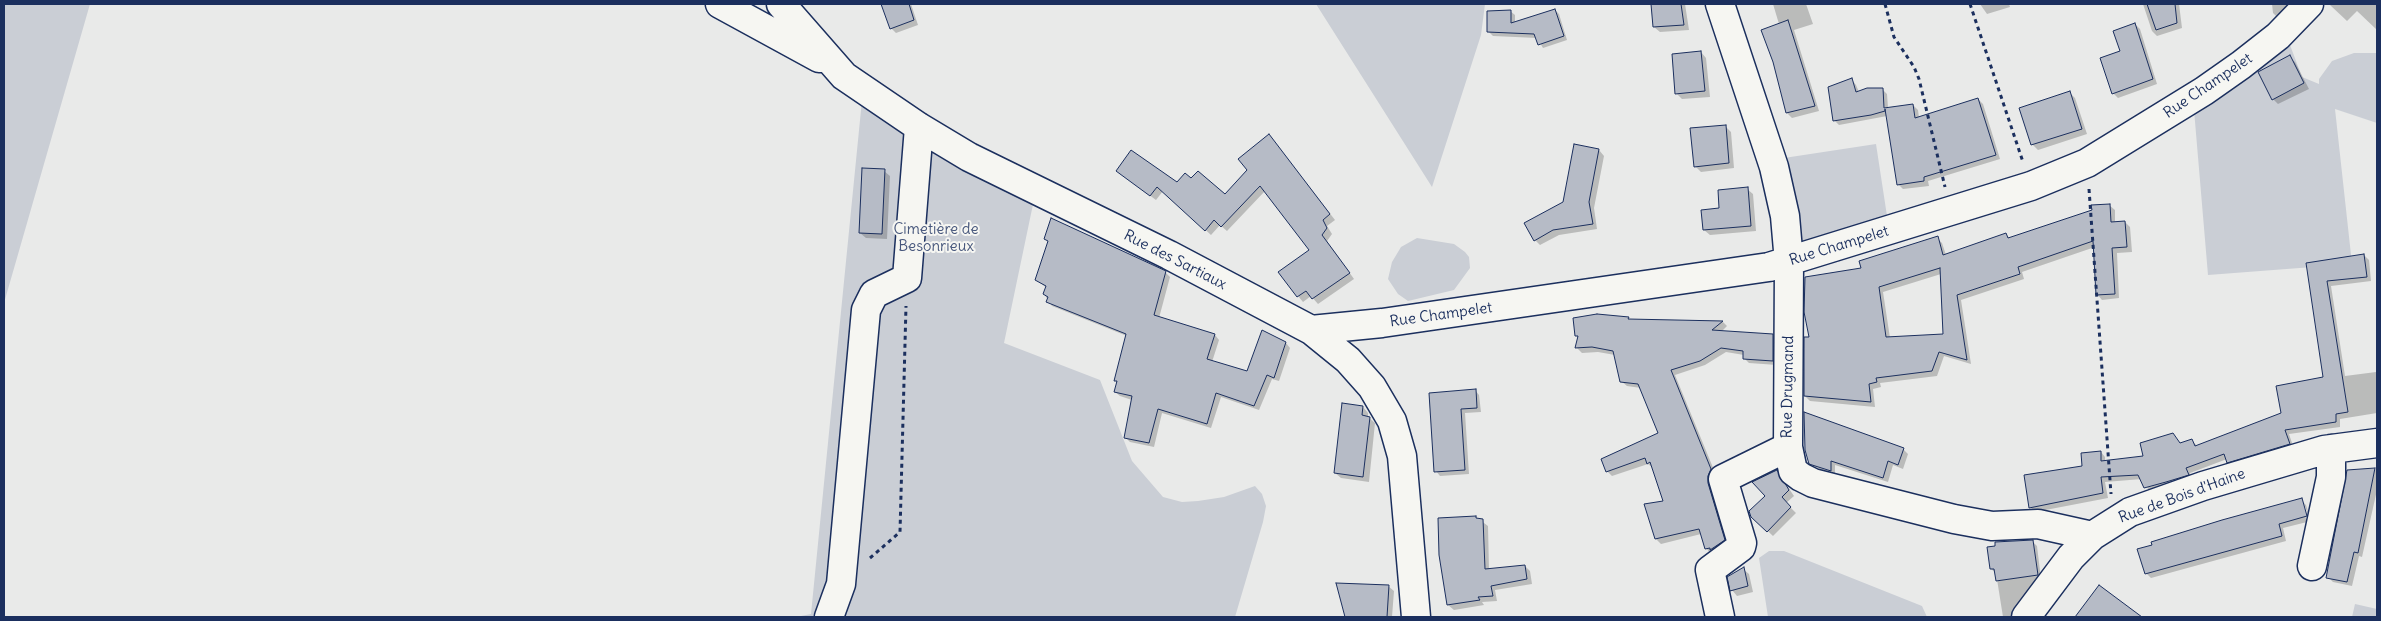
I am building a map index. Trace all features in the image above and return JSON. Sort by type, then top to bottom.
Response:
[{"type":"street","points":[[720,4],[833,66]]},
{"type":"street","name":"Rue des Sartiaux","points":[[781,4],[833,66],[863,90],[919,127],[969,157],[1170,255],[1311,330],[1336,349],[1359,371],[1372,387],[1392,421],[1405,475],[1416,617]]},
{"type":"street","name":"Rue Drugmand","points":[[1720,4],[1774,166],[1785,216],[1789,262],[1788,447],[1793,470],[1801,477],[1813,483],[1954,519],[1992,526],[2038,524],[2092,536]]},
{"type":"street","name":"Rue Champelet","points":[[1311,330],[1408,320],[1760,268],[1789,262],[2030,186],[2087,163],[2193,98],[2242,65],[2278,36],[2309,4]]},
{"type":"street","points":[[828,617],[841,584],[866,310],[874,294],[907,278],[919,127]]},
{"type":"street","name":"Rue de Bois d'Haine","points":[[2026,617],[2071,557],[2092,536],[2130,512],[2203,486],[2331,449],[2377,443]]},
{"type":"street","points":[[1720,617],[1710,570],[1741,547],[1742,543],[1724,479],[1788,447]]},
{"type":"street","points":[[2312,566],[2331,477],[2331,449]]},
{"type":"path","points":[[1885,4],[1888,21],[1894,37],[1914,67],[1919,79],[1940,172],[1952,210]]},
{"type":"path","points":[[1970,4],[2030,186]]},
{"type":"path","points":[[2087,163],[2112,502],[2117,519]]},
{"type":"path","points":[[841,584],[900,532],[907,278]]},
{"type":"green space","points":[[4,4],[90,4],[4,303]]},
{"type":"green space","points":[[1316,4],[1485,4],[1481,35],[1432,187]]},
{"type":"green space","points":[[2284,29],[2302,77],[2319,84],[2319,79],[2332,61],[2354,53],[2377,53],[2377,123],[2335,109],[2352,264],[2208,275],[2193,98]]},
{"type":"green space","name":"Cimetière de Besonrieux","points":[[863,90],[1036,190],[1004,343],[1100,380],[1132,461],[1163,497],[1182,502],[1198,501],[1224,497],[1255,486],[1262,494],[1266,506],[1263,522],[1235,617],[796,617],[811,614]]},
{"type":"green space","points":[[1876,144],[1887,216],[1800,245],[1784,158]]},
{"type":"green space","points":[[1417,238],[1454,244],[1469,257],[1470,268],[1454,290],[1408,301],[1398,294],[1388,279],[1392,262],[1401,247]]},
{"type":"green space","points":[[1769,551],[1784,551],[1922,606],[1927,617],[1768,617],[1759,558]]},
{"type":"green space","points":[[2355,604],[2377,609],[2377,617],[2352,617]]},
{"type":"building","points":[[881,4],[909,4],[914,20],[890,29]]},
{"type":"building","points":[[1651,4],[1681,4],[1684,25],[1653,27]]},
{"type":"building","points":[[2147,4],[2175,4],[2177,23],[2156,30]]},
{"type":"building","points":[[1555,9],[1564,36],[1538,45],[1534,34],[1487,32],[1487,11],[1511,10],[1511,23]]},
{"type":"building","points":[[1788,20],[1815,106],[1786,113],[1773,62],[1761,30]]},
{"type":"building","points":[[2135,23],[2153,79],[2112,94],[2100,58],[2120,51],[2113,31]]},
{"type":"building","points":[[1701,51],[1705,91],[1675,94],[1672,54]]},
{"type":"building","points":[[2290,55],[2304,83],[2272,100],[2258,72]]},
{"type":"building","points":[[1852,78],[1856,92],[1867,88],[1883,88],[1884,108],[1913,104],[1915,118],[1978,98],[1996,155],[1924,177],[1924,181],[1897,185],[1885,109],[1885,111],[1871,115],[1833,121],[1828,87]]},
{"type":"building","points":[[2070,91],[2082,129],[2031,145],[2019,108]]},
{"type":"building","points":[[1726,125],[1729,163],[1694,167],[1690,128]]},
{"type":"building","points":[[1269,134],[1330,214],[1323,220],[1327,228],[1322,235],[1350,273],[1312,299],[1306,291],[1297,297],[1278,272],[1309,250],[1260,186],[1221,227],[1214,220],[1205,231],[1157,187],[1150,196],[1116,171],[1131,150],[1177,182],[1185,173],[1191,178],[1198,171],[1225,194],[1247,170],[1238,159]]},
{"type":"building","points":[[1574,144],[1599,149],[1589,202],[1593,224],[1553,230],[1534,241],[1524,223],[1563,202]]},
{"type":"building","points":[[862,168],[885,169],[882,234],[859,233]]},
{"type":"building","points":[[1748,187],[1751,226],[1703,230],[1701,210],[1719,208],[1718,190]]},
{"type":"building","points":[[2110,204],[2111,222],[2125,221],[2127,247],[2112,248],[2115,294],[2096,295],[2093,241],[2018,267],[2020,274],[1957,295],[1967,360],[1939,352],[1932,371],[1876,378],[1877,382],[1869,384],[1871,402],[1804,396],[1804,337],[1809,337],[1804,312],[1805,277],[1861,268],[1859,261],[1938,236],[1943,255],[2006,233],[2008,238],[2092,210],[2091,205]],"holes":[[[1940,268],[1943,334],[1886,337],[1879,287]]]},
{"type":"building","points":[[1051,218],[1166,271],[1154,315],[1215,334],[1207,359],[1247,371],[1262,330],[1286,342],[1274,378],[1267,375],[1254,406],[1216,393],[1207,424],[1158,409],[1149,443],[1124,438],[1132,396],[1114,392],[1117,381],[1114,381],[1126,334],[1046,302],[1048,297],[1043,294],[1046,286],[1035,280],[1048,241],[1044,239]]},
{"type":"building","points":[[2364,254],[2367,277],[2327,281],[2348,412],[2336,414],[2336,422],[2285,430],[2290,444],[2227,463],[2224,454],[2186,468],[2189,475],[2166,482],[2144,488],[2138,475],[2101,477],[2103,493],[2029,508],[2024,475],[2082,466],[2081,453],[2101,451],[2101,461],[2143,456],[2140,443],[2173,433],[2180,443],[2192,439],[2195,446],[2281,413],[2276,386],[2323,377],[2306,263]]},
{"type":"building","points":[[1597,314],[1629,317],[1628,319],[1723,321],[1712,330],[1773,334],[1773,361],[1743,359],[1743,351],[1721,348],[1700,361],[1671,370],[1711,469],[1708,483],[1725,540],[1710,550],[1710,548],[1705,549],[1699,529],[1655,539],[1644,504],[1663,501],[1650,462],[1647,464],[1645,458],[1606,472],[1601,459],[1658,433],[1638,384],[1620,382],[1613,351],[1592,347],[1575,348],[1578,336],[1575,336],[1573,318]]},
{"type":"building","points":[[1476,389],[1477,408],[1461,409],[1465,470],[1434,472],[1429,393]]},
{"type":"building","points":[[1342,403],[1363,406],[1362,415],[1370,417],[1363,477],[1334,473]]},
{"type":"building","points":[[1804,412],[1904,448],[1898,465],[1888,461],[1883,478],[1831,461],[1831,471],[1809,464],[1805,450]]},
{"type":"building","points":[[2375,468],[2358,553],[2354,552],[2347,582],[2326,578],[2347,470]]},
{"type":"building","points":[[1777,470],[1789,490],[1782,497],[1791,507],[1767,532],[1751,517],[1749,511],[1765,496],[1752,482]]},
{"type":"building","points":[[2302,498],[2307,516],[2279,524],[2282,536],[2145,574],[2137,549],[2152,545],[2151,542]]},
{"type":"building","points":[[1476,516],[1476,518],[1483,519],[1485,569],[1525,565],[1527,579],[1491,586],[1493,596],[1478,597],[1480,600],[1447,605],[1439,555],[1438,518]]},
{"type":"building","points":[[2033,540],[2038,575],[1996,581],[1994,569],[1990,569],[1987,547],[1995,546],[1995,542]]},
{"type":"building","points":[[1744,567],[1748,586],[1730,591],[1727,577]]},
{"type":"building","points":[[1336,583],[1389,585],[1387,617],[1345,617]]},
{"type":"building","points":[[2099,585],[2142,617],[2075,617]]}]
